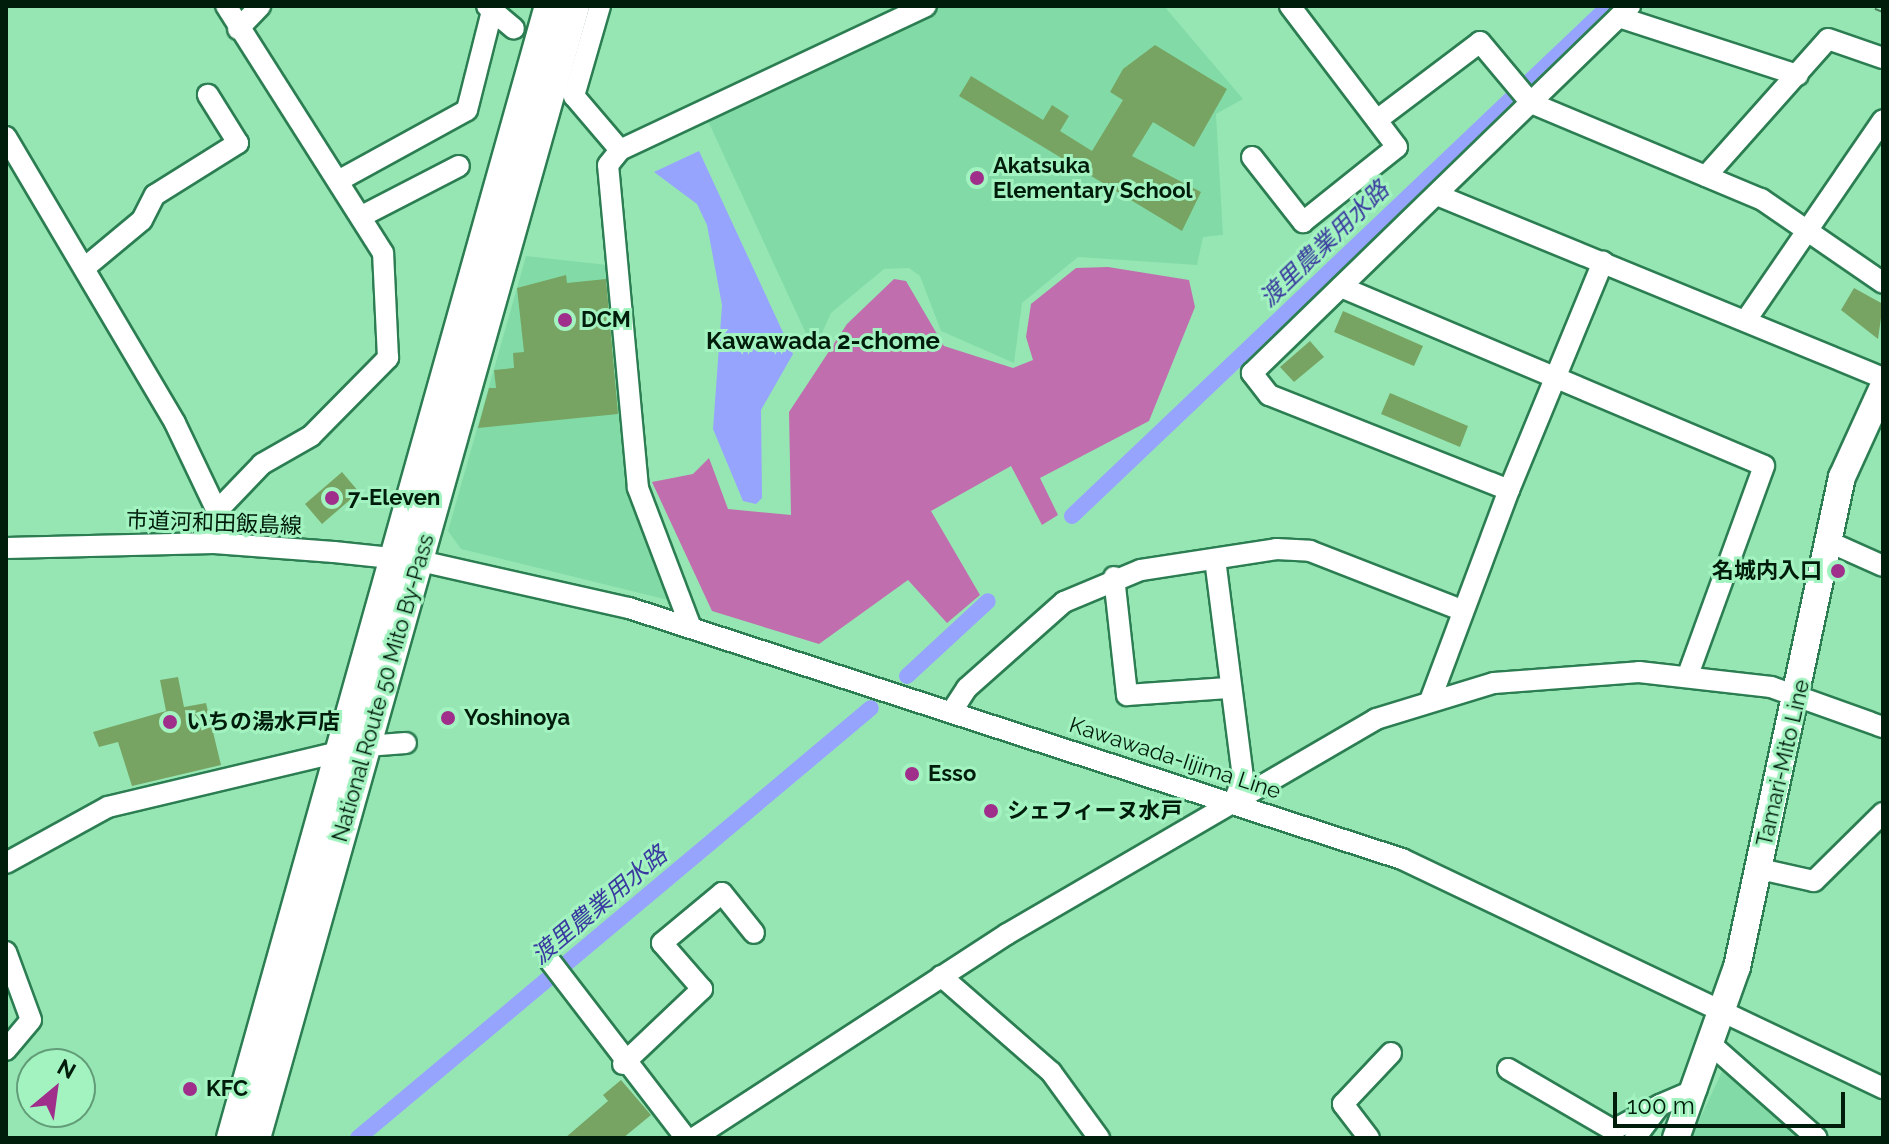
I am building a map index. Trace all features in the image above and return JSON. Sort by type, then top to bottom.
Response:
[{"type":"highway","name":"National Route 50 Mito By-Pass","points":[[537,94],[550,6]]},
{"type":"highway","name":"National Route 50 Mito By-Pass","points":[[232,1138],[352,749],[537,94],[574,6]]},
{"type":"highway","name":"National Route 50 Mito By-Pass","points":[[255,1138],[352,749]]},
{"type":"main road","name":"Tamari-Mito Line","points":[[1676,1138],[1725,1014],[1800,696],[1827,541],[1850,450],[1883,387]]},
{"type":"street","points":[[217,511],[262,464],[311,436],[388,358],[388,271],[362,216],[238,29],[226,6]]},
{"type":"street","points":[[238,29],[260,6]]},
{"type":"street","points":[[600,6],[574,96],[620,150]]},
{"type":"street","points":[[690,625],[638,488],[608,165],[620,150],[895,12],[926,6]]},
{"type":"street","points":[[1252,157],[1303,222],[1397,147],[1294,8]]},
{"type":"street","points":[[338,181],[467,110],[489,10],[514,29]]},
{"type":"street","points":[[1509,490],[1257,386],[1252,373],[1624,12],[1798,75]]},
{"type":"street","points":[[1706,176],[1828,39],[1883,58]]},
{"type":"street","points":[[1377,120],[1480,42],[1531,103],[1706,176],[1806,226],[1883,283]]},
{"type":"street","points":[[88,265],[142,220],[155,195],[238,143],[208,95]]},
{"type":"street","points":[[1746,320],[1806,226],[1883,120]]},
{"type":"street","points":[[6,137],[88,265],[217,511],[214,543]]},
{"type":"street","points":[[362,216],[459,166]]},
{"type":"street","points":[[1437,195],[1883,378]]},
{"type":"street","points":[[1430,701],[1461,610],[1603,262]]},
{"type":"street","points":[[1341,287],[1764,466],[1688,675]]},
{"type":"street","points":[[1827,541],[1883,566]]},
{"type":"street","name":"市道河和田飯島線","points":[[6,548],[214,543],[406,560]]},
{"type":"street","points":[[952,711],[967,688],[1064,602],[1114,577],[1215,559],[1310,551],[1461,610]]},
{"type":"street","points":[[1215,559],[1228,688],[1243,778],[1234,802]]},
{"type":"street","name":"Kawawada-Iijima Line","points":[[406,560],[690,625],[1234,802],[1469,885],[1725,1014],[1883,1088]]},
{"type":"street","points":[[1114,577],[1127,695],[1228,688]]},
{"type":"street","points":[[694,1138],[941,976],[1376,719],[1430,701],[1551,674],[1688,675],[1800,696],[1883,727]]},
{"type":"street","points":[[6,863],[108,807],[352,749],[406,743]]},
{"type":"street","points":[[1760,869],[1814,881],[1883,813]]},
{"type":"street","points":[[623,1064],[702,989],[662,943],[722,893],[754,933]]},
{"type":"street","points":[[6,952],[31,1020],[6,1050]]},
{"type":"street","points":[[556,970],[623,1064],[686,1138]]},
{"type":"street","points":[[941,976],[1051,1072],[1099,1138]]},
{"type":"street","points":[[1714,1047],[1817,1138]]},
{"type":"street","points":[[1369,1138],[1343,1104],[1391,1053]]},
{"type":"street","points":[[1508,1069],[1613,1130]]},
{"type":"street","points":[[1592,1138],[1697,1089]]},
{"type":"street","points":[[1635,1138],[1660,1105]]},
{"type":"shaded area","name":"Akatsuka Elementary School","points":[[940,6],[1164,6],[1243,99],[1216,114],[1223,235],[1203,237],[1197,265],[1078,257],[1022,303],[1014,363],[941,331],[920,276],[909,268],[884,269],[831,313],[814,351],[708,121]]},
{"type":"shaded area","points":[[526,256],[608,265],[629,487],[668,600],[461,549],[448,531]]},
{"type":"shaded area","points":[[1108,267],[1189,280],[1195,307],[1149,421],[1040,478],[1058,515],[1042,525],[1011,466],[931,511],[980,595],[947,623],[908,580],[819,644],[712,611],[652,482],[693,474],[709,458],[728,509],[791,515],[789,412],[847,324],[894,279],[906,281],[944,346],[1013,368],[1033,360],[1026,337],[1031,304],[1076,268]]},
{"type":"shaded area","points":[[1725,1065],[1808,1138],[1691,1138]]},
{"type":"water","points":[[699,151],[793,354],[761,410],[762,498],[756,504],[743,501],[713,429],[722,305],[707,225],[697,204],[654,172]]},
{"type":"building","points":[[1155,45],[1227,89],[1194,147],[1153,122],[1132,156],[1201,192],[1182,231],[959,96],[971,76],[1043,120],[1052,105],[1069,116],[1060,131],[1092,151],[1123,100],[1110,92],[1123,69]]},
{"type":"building","name":"DCM","points":[[566,275],[567,283],[606,279],[618,414],[478,428],[489,388],[496,388],[494,370],[514,368],[513,353],[524,352],[517,288]]},
{"type":"building","points":[[1854,288],[1883,304],[1878,339],[1841,310]]},
{"type":"building","points":[[1343,311],[1423,346],[1414,366],[1334,332]]},
{"type":"building","points":[[1310,341],[1324,357],[1294,382],[1280,367]]},
{"type":"building","points":[[1390,393],[1468,426],[1460,447],[1381,414]]},
{"type":"building","name":"7-Eleven","points":[[342,472],[359,492],[322,524],[305,504]]},
{"type":"building","name":"いちの湯水戸店","points":[[178,677],[184,707],[206,703],[221,765],[132,786],[118,742],[99,747],[93,732],[166,711],[160,680]]},
{"type":"building","points":[[621,1080],[651,1115],[623,1138],[565,1138],[608,1101],[603,1095]]},
{"type":"waterway","name":"渡里農業用水路","points":[[1072,516],[1609,6]]},
{"type":"waterway","name":"渡里農業用水路","points":[[907,676],[988,601]]},
{"type":"waterway","name":"渡里農業用水路","points":[[358,1138],[871,708]]},
{"type":"railway","points":[[1876,6],[1883,9]]},
{"type":"place","name":"Akatsuka Elementary School","points":[[977,178]]},
{"type":"place","name":"DCM","points":[[565,320]]},
{"type":"place","name":"7-Eleven","points":[[332,498]]},
{"type":"place","name":"名城内入口","points":[[1838,571]]},
{"type":"place","name":"Yoshinoya","points":[[448,718]]},
{"type":"place","name":"いちの湯水戸店","points":[[170,722]]},
{"type":"place","name":"Esso","points":[[912,774]]},
{"type":"place","name":"シェフィーヌ水戸","points":[[991,811]]},
{"type":"place","name":"KFC","points":[[190,1089]]},
{"type":"district","name":"Kawawada 2-chome","points":[[823,341]]}]
